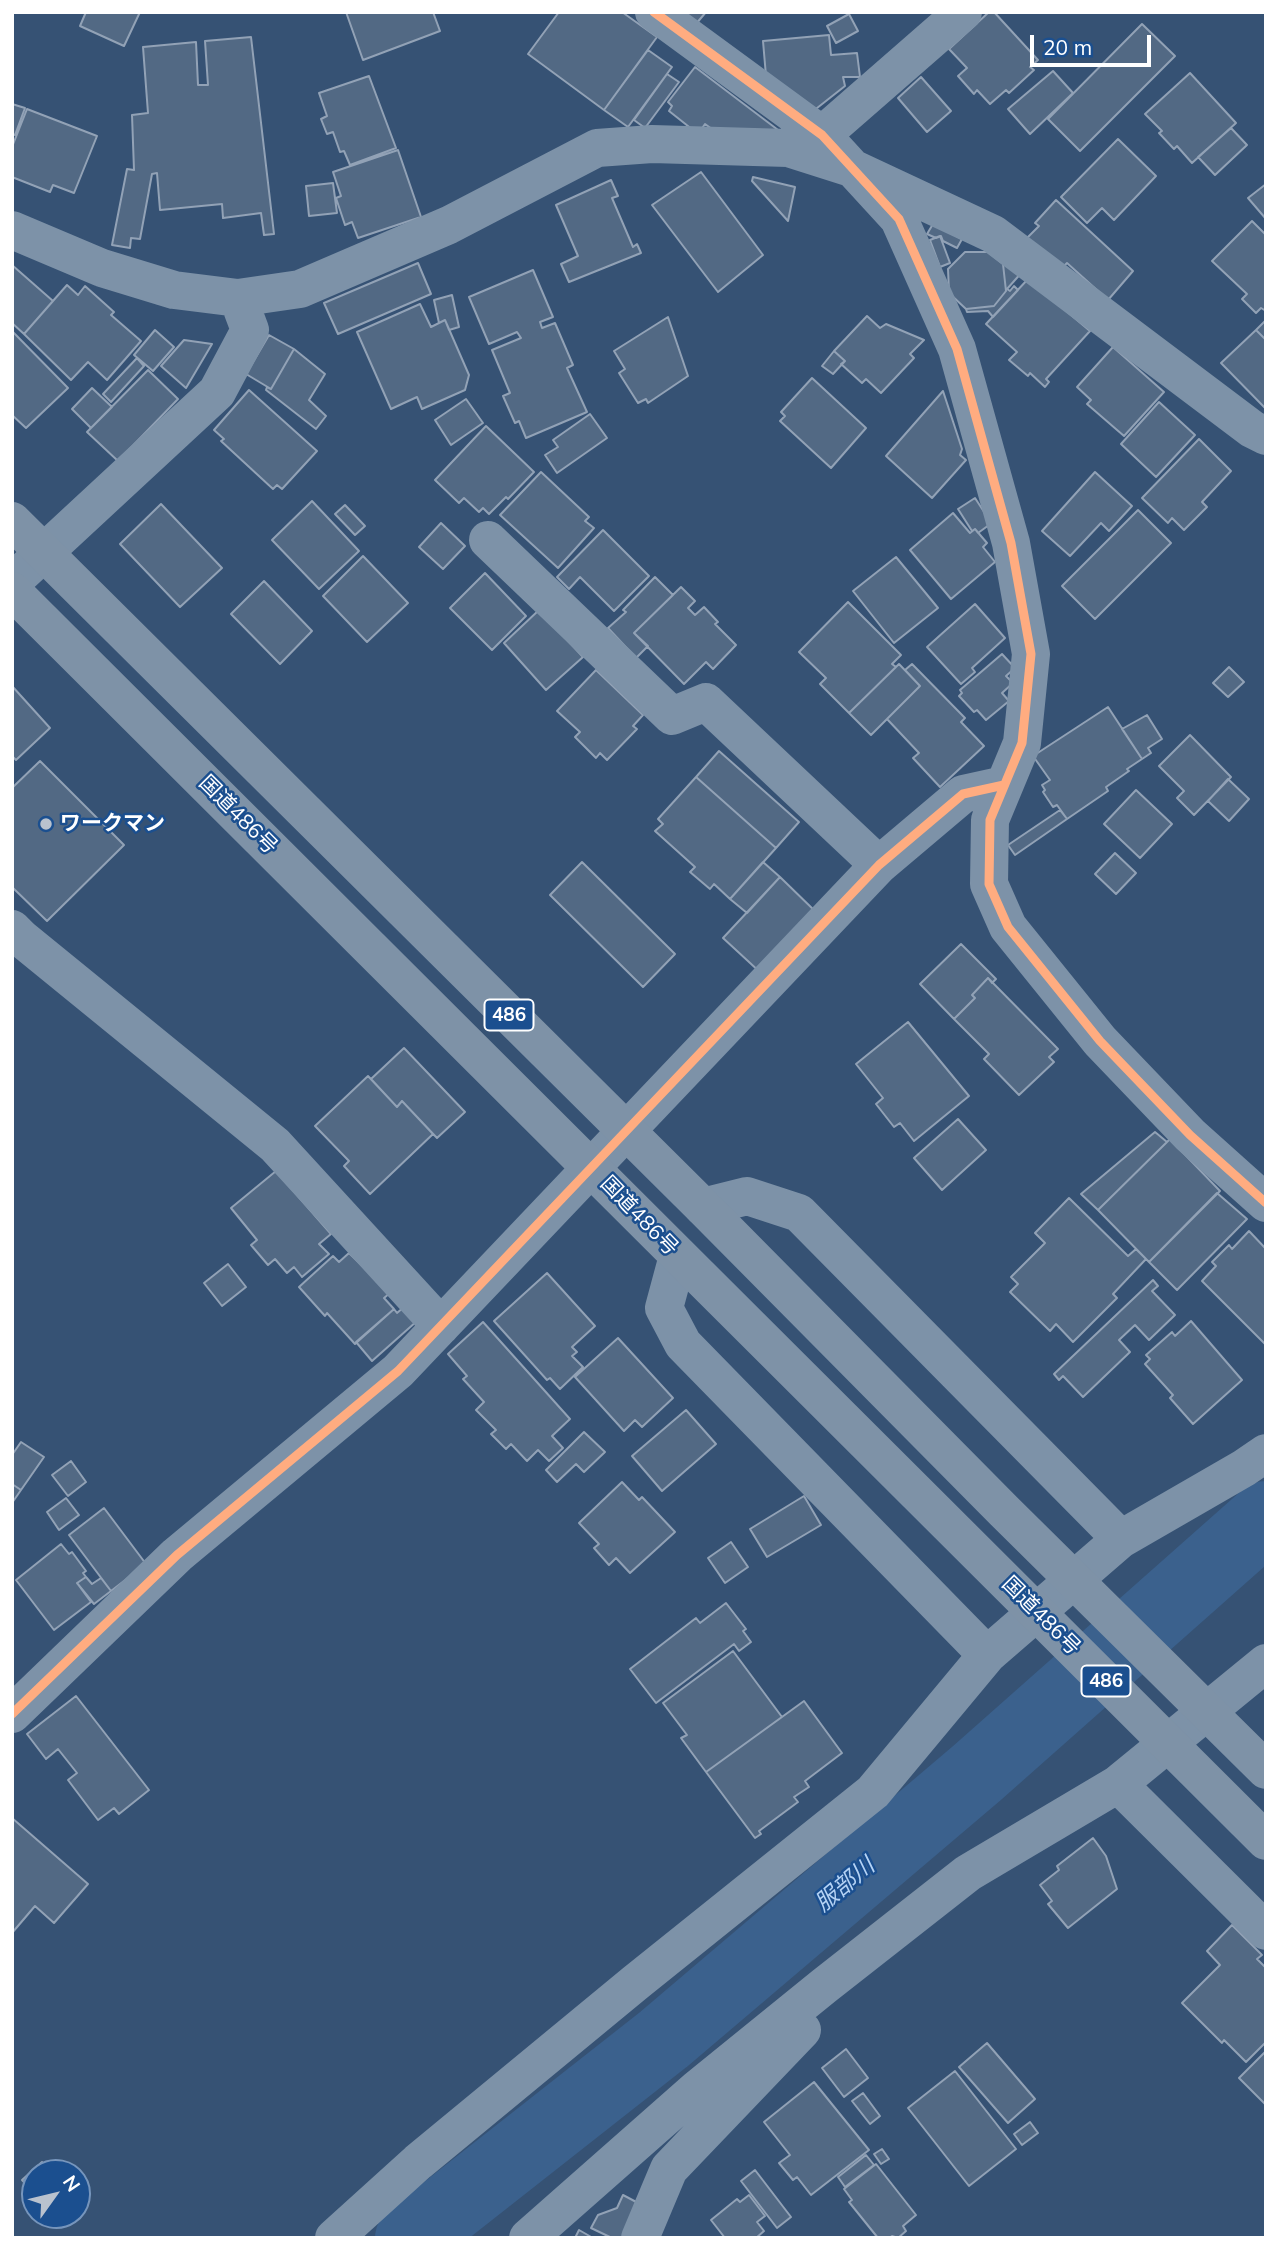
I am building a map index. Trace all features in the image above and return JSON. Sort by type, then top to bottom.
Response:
[{"type":"highway","name":"486","points":[[12,521],[703,1206],[1004,1511],[1266,1770]]},
{"type":"highway","name":"国道486号","points":[[12,591],[1255,1830]]},
{"type":"street","points":[[654,12],[814,144],[854,169],[903,206],[993,234],[1252,429],[1266,436]]},
{"type":"street","points":[[12,230],[102,268],[174,290],[238,298],[300,289],[449,225],[597,148],[652,144],[788,148],[814,144],[963,12]]},
{"type":"street","points":[[903,206],[957,349],[1011,543],[1031,654],[1022,743],[990,820],[989,884],[1008,927],[1100,1041],[1190,1135],[1266,1203]]},
{"type":"street","points":[[12,582],[218,392],[250,330],[238,298]]},
{"type":"street","points":[[488,540],[671,716],[706,702],[879,865]]},
{"type":"street","points":[[13,1712],[177,1555],[398,1371],[593,1169],[879,865],[963,794],[1004,785]]},
{"type":"street","points":[[12,929],[275,1145],[441,1326]]},
{"type":"street","points":[[703,1206],[747,1196],[799,1213],[1121,1539]]},
{"type":"street","points":[[678,1256],[664,1308],[683,1344],[987,1655]]},
{"type":"street","points":[[334,2238],[428,2153],[873,1792],[987,1655],[1121,1539],[1266,1453]]},
{"type":"street","points":[[528,2238],[697,2089],[968,1873],[1118,1784],[1265,1666]]},
{"type":"street","points":[[1118,1784],[1266,1931]]},
{"type":"street","points":[[640,2238],[669,2169],[832,1998],[824,1986]]},
{"type":"building","points":[[86,12],[140,12],[124,46],[80,26]]},
{"type":"building","points":[[346,12],[433,12],[440,31],[363,60]]},
{"type":"building","points":[[559,12],[622,12],[657,37],[604,110],[528,54]]},
{"type":"building","points":[[684,12],[706,12],[696,24]]},
{"type":"building","points":[[989,12],[994,12],[1038,60],[1030,67],[1034,70],[1009,93],[1006,90],[990,104],[977,90],[974,94],[958,76],[967,68],[949,49]]},
{"type":"building","points":[[849,14],[858,31],[836,43],[827,26]]},
{"type":"building","points":[[1142,24],[1175,56],[1080,151],[1048,119]]},
{"type":"building","points":[[829,35],[831,55],[857,53],[860,77],[843,77],[845,86],[812,112],[766,76],[763,41]]},
{"type":"building","points":[[251,37],[274,234],[264,235],[261,213],[223,218],[222,204],[160,210],[157,173],[152,174],[140,239],[131,238],[130,248],[112,245],[127,169],[134,170],[132,115],[148,113],[143,47],[196,42],[198,85],[208,85],[205,41]]},
{"type":"building","points":[[648,50],[672,67],[628,127],[604,110]]},
{"type":"building","points":[[695,67],[786,136],[716,132],[705,124],[698,134],[669,111],[672,106],[668,102]]},
{"type":"building","points":[[1053,71],[1073,93],[1030,134],[1008,109]]},
{"type":"building","points":[[1190,73],[1236,123],[1192,163],[1177,146],[1174,149],[1159,133],[1162,131],[1145,114]]},
{"type":"building","points":[[667,74],[679,82],[645,128],[634,120]]},
{"type":"building","points":[[369,76],[396,148],[350,165],[344,151],[340,152],[333,132],[327,134],[321,119],[327,116],[319,93]]},
{"type":"building","points":[[921,77],[951,111],[927,132],[898,98]]},
{"type":"building","points":[[12,104],[25,108],[15,135],[12,134]]},
{"type":"building","points":[[27,109],[97,136],[74,193],[53,185],[50,192],[12,177],[12,147]]},
{"type":"building","points":[[1231,128],[1247,145],[1215,175],[1198,157]]},
{"type":"building","points":[[1118,139],[1156,176],[1114,220],[1102,208],[1087,223],[1061,197]]},
{"type":"building","points":[[398,150],[421,217],[358,238],[352,222],[345,225],[336,198],[341,196],[333,172]]},
{"type":"building","points":[[701,172],[763,255],[718,292],[652,205]]},
{"type":"building","points":[[753,177],[795,187],[788,221],[752,181]]},
{"type":"building","points":[[611,180],[618,196],[612,198],[633,247],[637,244],[641,253],[569,282],[561,264],[578,256],[556,205]]},
{"type":"building","points":[[333,183],[337,213],[309,216],[306,186]]},
{"type":"building","points":[[1266,184],[1266,219],[1248,198]]},
{"type":"building","points":[[1056,200],[1133,271],[1108,300],[1067,263],[1063,267],[1025,240],[1039,226],[1035,223]]},
{"type":"building","points":[[1252,221],[1266,235],[1266,311],[1261,308],[1256,313],[1242,299],[1247,294],[1212,261]]},
{"type":"building","points":[[933,224],[962,239],[957,248],[943,241],[941,236],[936,238],[927,234]]},
{"type":"building","points":[[940,236],[950,263],[940,267],[930,240]]},
{"type":"building","points":[[965,252],[988,252],[1003,264],[1006,291],[994,306],[966,309],[949,293],[948,269]]},
{"type":"building","points":[[418,263],[431,294],[338,334],[324,303]]},
{"type":"building","points":[[1003,264],[1023,271],[1007,289],[1010,291],[1014,286],[1018,290],[993,317],[988,311],[967,312],[966,309],[994,306],[1006,291]]},
{"type":"building","points":[[12,265],[53,301],[24,334],[12,323]]},
{"type":"building","points":[[533,270],[553,317],[540,322],[542,328],[555,323],[573,365],[567,368],[587,412],[526,438],[519,421],[515,423],[503,396],[510,393],[492,350],[521,338],[517,332],[489,344],[469,297]]},
{"type":"building","points":[[1028,279],[1090,331],[1046,379],[1049,382],[1045,387],[1030,373],[1028,376],[1009,360],[1017,352],[986,324]]},
{"type":"building","points":[[67,285],[78,295],[85,286],[114,312],[111,315],[141,341],[107,380],[88,362],[71,380],[24,334]]},
{"type":"building","points":[[452,295],[459,327],[449,330],[445,320],[439,323],[434,300]]},
{"type":"building","points":[[420,304],[431,327],[445,320],[469,375],[465,390],[422,409],[417,397],[391,409],[357,332]]},
{"type":"building","points":[[867,316],[880,328],[886,324],[924,340],[910,354],[914,358],[881,393],[866,379],[862,383],[841,364],[845,361],[834,351]]},
{"type":"building","points":[[668,317],[688,376],[648,403],[646,399],[638,403],[619,373],[625,369],[614,351]]},
{"type":"building","points":[[1266,320],[1266,340],[1256,330]]},
{"type":"building","points":[[155,330],[174,347],[153,371],[134,355]]},
{"type":"building","points":[[1256,330],[1266,340],[1266,409],[1221,363]]},
{"type":"building","points":[[12,331],[68,388],[26,428],[12,415]]},
{"type":"building","points":[[269,335],[294,349],[271,389],[246,374]]},
{"type":"building","points":[[184,340],[212,344],[186,388],[161,366]]},
{"type":"building","points":[[1113,347],[1164,392],[1124,436],[1087,404],[1091,400],[1077,387]]},
{"type":"building","points":[[294,349],[325,374],[309,400],[326,416],[316,429],[266,390],[267,387],[271,389]]},
{"type":"building","points":[[834,351],[845,361],[833,374],[822,366]]},
{"type":"building","points":[[137,358],[144,366],[111,402],[103,394]]},
{"type":"building","points":[[148,370],[178,399],[118,461],[87,432]]},
{"type":"building","points":[[812,378],[866,428],[831,468],[780,421],[785,416],[781,412]]},
{"type":"building","points":[[92,388],[112,407],[91,428],[72,409]]},
{"type":"building","points":[[249,390],[317,451],[282,489],[277,485],[273,489],[221,441],[224,439],[214,430]]},
{"type":"building","points":[[943,391],[962,449],[960,455],[966,460],[932,498],[886,456]]},
{"type":"building","points":[[466,399],[483,423],[451,445],[435,420]]},
{"type":"building","points":[[1159,402],[1195,435],[1156,477],[1121,444]]},
{"type":"building","points":[[590,414],[607,438],[557,473],[545,455],[558,447],[553,440]]},
{"type":"building","points":[[486,426],[534,472],[489,514],[483,508],[479,512],[464,498],[459,503],[435,480]]},
{"type":"building","points":[[1199,439],[1231,471],[1202,502],[1207,507],[1184,530],[1172,518],[1168,523],[1142,498]]},
{"type":"building","points":[[541,472],[589,517],[585,521],[594,528],[558,568],[500,515]]},
{"type":"building","points":[[1095,472],[1132,506],[1109,531],[1101,523],[1070,556],[1042,531]]},
{"type":"building","points":[[975,498],[988,518],[989,525],[978,533],[975,529],[972,531],[958,509]]},
{"type":"building","points":[[312,501],[359,551],[319,589],[272,540]]},
{"type":"building","points":[[161,504],[222,568],[180,607],[120,544]]},
{"type":"building","points":[[345,505],[365,526],[355,535],[335,514]]},
{"type":"building","points":[[1138,510],[1171,543],[1095,619],[1062,586]]},
{"type":"building","points":[[953,513],[970,533],[975,529],[987,543],[983,547],[995,562],[951,599],[910,550]]},
{"type":"building","points":[[441,523],[465,546],[443,569],[419,547]]},
{"type":"building","points":[[603,530],[649,576],[614,611],[580,577],[569,589],[557,577]]},
{"type":"building","points":[[363,556],[408,603],[367,642],[323,596]]},
{"type":"building","points":[[896,557],[938,608],[894,643],[853,591]]},
{"type":"building","points":[[485,573],[526,616],[492,650],[450,608]]},
{"type":"building","points":[[655,577],[673,595],[634,633],[648,646],[636,658],[608,628],[626,612],[623,610]]},
{"type":"building","points":[[264,581],[312,631],[280,664],[231,614]]},
{"type":"building","points":[[681,587],[695,601],[688,608],[695,615],[704,607],[718,622],[715,624],[736,645],[713,669],[706,662],[684,684],[634,633]]},
{"type":"building","points":[[848,602],[901,655],[892,664],[896,667],[849,713],[820,684],[826,678],[799,652]]},
{"type":"building","points":[[975,604],[1005,638],[972,668],[975,672],[961,684],[927,647]]},
{"type":"building","points":[[539,610],[583,657],[546,690],[504,643]]},
{"type":"building","points":[[1002,654],[1015,668],[1006,676],[1013,683],[1002,693],[1009,701],[986,720],[959,696],[962,693],[960,690]]},
{"type":"building","points":[[899,664],[920,686],[871,735],[849,713]]},
{"type":"building","points":[[912,664],[965,718],[961,722],[984,746],[940,787],[913,758],[919,753],[887,719],[920,686],[905,670]]},
{"type":"building","points":[[1229,667],[1244,682],[1228,697],[1213,683]]},
{"type":"building","points":[[596,670],[643,715],[633,726],[637,729],[607,760],[600,753],[596,758],[575,737],[580,732],[557,711]]},
{"type":"building","points":[[12,686],[50,728],[16,760],[12,756]]},
{"type":"building","points":[[1108,707],[1142,759],[1106,787],[1108,791],[1067,819],[1057,805],[1053,807],[1043,792],[1045,790],[1042,785],[1050,780],[1033,756]]},
{"type":"building","points":[[1147,715],[1162,739],[1148,748],[1151,753],[1142,759],[1122,729]]},
{"type":"building","points":[[1190,735],[1231,777],[1194,815],[1177,798],[1184,791],[1159,766]]},
{"type":"building","points":[[719,751],[799,822],[776,848],[696,777]]},
{"type":"building","points":[[40,761],[124,845],[47,921],[12,887],[12,788]]},
{"type":"building","points":[[696,777],[776,848],[730,899],[714,884],[710,889],[690,872],[695,867],[655,831],[663,824],[658,819]]},
{"type":"building","points":[[1228,779],[1249,799],[1229,821],[1208,801]]},
{"type":"building","points":[[1136,790],[1172,824],[1140,858],[1104,824]]},
{"type":"building","points":[[1060,810],[1067,819],[1015,855],[1008,845]]},
{"type":"building","points":[[1115,853],[1136,873],[1116,894],[1095,874]]},
{"type":"building","points":[[582,862],[675,954],[643,987],[550,895]]},
{"type":"building","points":[[763,862],[780,877],[747,913],[730,899]]},
{"type":"building","points":[[780,877],[818,914],[762,974],[723,938]]},
{"type":"building","points":[[961,944],[996,979],[992,983],[988,978],[972,995],[975,998],[954,1019],[920,984]]},
{"type":"building","points":[[988,978],[1058,1049],[1049,1057],[1054,1062],[1019,1095],[984,1059],[989,1054],[954,1019],[975,998],[972,995]]},
{"type":"building","points":[[908,1022],[969,1096],[914,1141],[900,1123],[894,1127],[876,1104],[883,1098],[856,1064]]},
{"type":"building","points":[[404,1048],[465,1112],[437,1138],[402,1101],[397,1107],[371,1079]]},
{"type":"building","points":[[368,1076],[397,1107],[402,1101],[433,1134],[370,1194],[344,1166],[349,1161],[315,1126]]},
{"type":"building","points":[[958,1119],[986,1150],[942,1190],[914,1158]]},
{"type":"building","points":[[1155,1132],[1167,1142],[1098,1210],[1081,1194]]},
{"type":"building","points":[[1170,1139],[1220,1191],[1149,1262],[1098,1210]]},
{"type":"building","points":[[276,1171],[331,1234],[319,1244],[329,1254],[302,1277],[294,1267],[287,1273],[275,1259],[268,1265],[251,1245],[257,1240],[231,1208]]},
{"type":"building","points":[[1217,1193],[1247,1219],[1177,1290],[1149,1262]]},
{"type":"building","points":[[1069,1198],[1128,1256],[1136,1249],[1146,1259],[1113,1294],[1117,1298],[1073,1342],[1056,1324],[1050,1331],[1010,1292],[1018,1284],[1011,1277],[1045,1243],[1035,1233]]},
{"type":"building","points":[[1249,1231],[1266,1249],[1266,1345],[1202,1281],[1216,1266],[1212,1262],[1229,1245],[1232,1249]]},
{"type":"building","points":[[349,1253],[390,1293],[384,1298],[394,1309],[355,1344],[299,1287],[333,1256],[339,1262]]},
{"type":"building","points":[[228,1264],[246,1287],[222,1306],[204,1283]]},
{"type":"building","points":[[547,1273],[595,1326],[572,1347],[577,1352],[572,1356],[583,1367],[560,1389],[550,1378],[547,1380],[494,1321]]},
{"type":"building","points":[[1153,1280],[1158,1286],[1152,1291],[1175,1315],[1149,1340],[1135,1325],[1119,1340],[1130,1352],[1083,1397],[1063,1376],[1059,1380],[1054,1374]]},
{"type":"building","points":[[404,1307],[417,1321],[372,1361],[356,1342],[394,1309],[397,1313]]},
{"type":"building","points":[[1191,1321],[1242,1380],[1193,1424],[1170,1398],[1173,1395],[1145,1364],[1150,1359],[1146,1355],[1172,1332],[1175,1336]]},
{"type":"building","points":[[483,1322],[570,1419],[552,1436],[563,1448],[549,1461],[538,1450],[527,1461],[511,1444],[506,1449],[491,1434],[496,1430],[476,1410],[484,1402],[463,1379],[467,1376],[448,1354]]},
{"type":"building","points":[[618,1338],[673,1398],[642,1427],[635,1420],[624,1431],[575,1377]]},
{"type":"building","points":[[686,1410],[716,1444],[662,1491],[632,1456]]},
{"type":"building","points":[[584,1432],[605,1452],[584,1472],[576,1464],[557,1482],[546,1470]]},
{"type":"building","points":[[21,1442],[44,1457],[21,1490],[12,1484],[12,1455]]},
{"type":"building","points":[[71,1461],[86,1482],[68,1496],[52,1475]]},
{"type":"building","points":[[622,1482],[639,1500],[642,1497],[675,1532],[630,1573],[616,1558],[609,1565],[594,1548],[599,1544],[579,1523]]},
{"type":"building","points":[[12,1484],[21,1490],[12,1503]]},
{"type":"building","points":[[804,1496],[821,1525],[767,1557],[750,1529]]},
{"type":"building","points":[[66,1498],[79,1515],[59,1530],[47,1512]]},
{"type":"building","points":[[104,1508],[146,1564],[111,1591],[69,1535]]},
{"type":"building","points":[[731,1542],[748,1567],[725,1583],[708,1558]]},
{"type":"building","points":[[61,1544],[69,1554],[72,1552],[86,1571],[83,1573],[86,1577],[77,1583],[91,1602],[54,1630],[16,1580]]},
{"type":"building","points":[[86,1577],[92,1584],[101,1578],[111,1591],[94,1604],[77,1583]]},
{"type":"building","points":[[726,1603],[746,1629],[743,1631],[751,1642],[739,1651],[734,1644],[656,1703],[630,1669],[696,1618],[700,1623]]},
{"type":"building","points":[[733,1651],[782,1717],[706,1772],[681,1738],[687,1735],[663,1703]]},
{"type":"building","points":[[76,1696],[149,1790],[119,1814],[114,1808],[98,1820],[68,1780],[77,1773],[58,1749],[46,1759],[27,1734]]},
{"type":"building","points":[[804,1701],[842,1753],[805,1781],[809,1787],[794,1797],[798,1802],[759,1831],[761,1834],[755,1838],[706,1772]]},
{"type":"building","points":[[12,1818],[88,1884],[54,1923],[35,1906],[12,1933]]},
{"type":"building","points":[[1093,1838],[1106,1856],[1117,1889],[1068,1928],[1048,1904],[1052,1901],[1040,1885],[1059,1870],[1057,1866]]},
{"type":"building","points":[[1232,1925],[1262,1955],[1257,1959],[1266,1968],[1266,2042],[1246,2062],[1224,2040],[1222,2043],[1182,2003],[1220,1965],[1207,1951]]},
{"type":"building","points":[[987,2043],[1035,2099],[1008,2123],[959,2067]]},
{"type":"building","points":[[846,2049],[868,2078],[844,2097],[822,2068]]},
{"type":"building","points":[[1266,2051],[1266,2105],[1239,2078]]},
{"type":"building","points":[[955,2071],[1016,2149],[969,2186],[908,2108]]},
{"type":"building","points":[[814,2082],[869,2150],[811,2195],[797,2177],[793,2180],[779,2163],[790,2155],[764,2122]]},
{"type":"building","points":[[863,2093],[880,2116],[870,2124],[852,2101]]},
{"type":"building","points":[[1030,2122],[1038,2133],[1022,2145],[1014,2134]]},
{"type":"building","points":[[882,2149],[889,2159],[881,2164],[874,2154]]},
{"type":"building","points":[[866,2155],[874,2165],[845,2187],[838,2177]]},
{"type":"building","points":[[876,2164],[916,2215],[903,2226],[906,2231],[898,2238],[878,2238],[849,2202],[852,2200],[844,2189]]},
{"type":"building","points":[[755,2170],[791,2217],[777,2228],[741,2181]]},
{"type":"building","points":[[623,2195],[640,2204],[624,2238],[612,2238],[591,2228],[598,2215],[617,2208]]},
{"type":"building","points":[[749,2195],[765,2216],[757,2222],[764,2231],[756,2238],[725,2238],[711,2220],[737,2199],[740,2202]]},
{"type":"building","points":[[579,2230],[593,2238],[575,2238]]},
{"type":"waterway","name":"服部川","points":[[411,2238],[664,2039],[977,1773],[1266,1517]]},
{"type":"cycle path","points":[[654,12],[822,135],[899,219],[957,349],[1011,543],[1031,654],[1022,743],[990,820],[989,884],[1008,927],[1100,1041],[1190,1135],[1266,1203]]},
{"type":"cycle path","points":[[12,1714],[177,1555],[398,1371],[879,865],[963,794],[1004,785]]},
{"type":"place","name":"ワークマン","points":[[46,824]]}]
